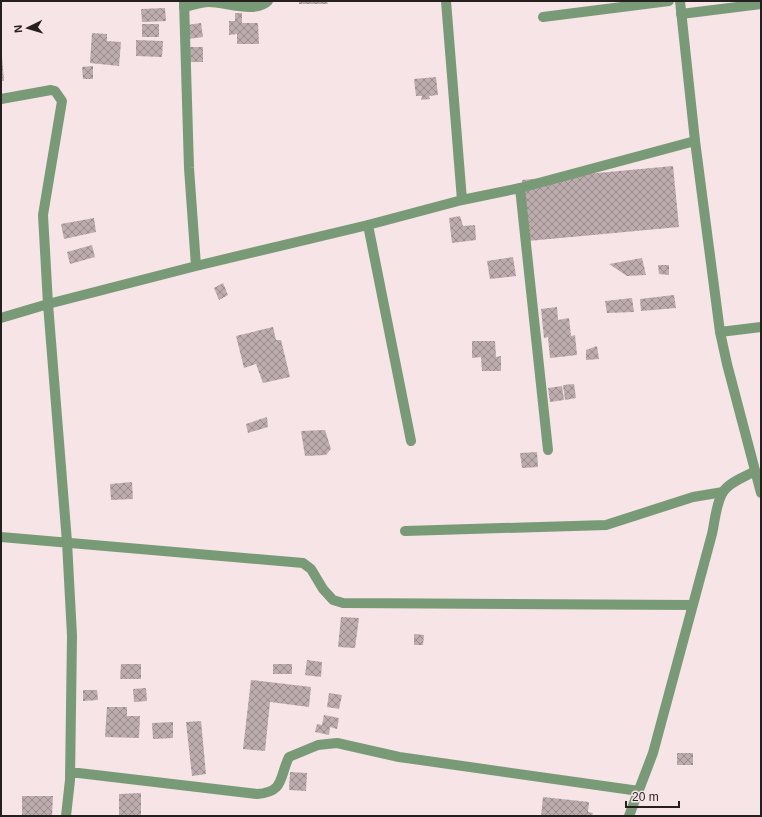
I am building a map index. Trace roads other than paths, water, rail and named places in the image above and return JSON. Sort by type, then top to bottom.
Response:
[{"type":"street","points":[[196,266],[189,168],[184,4],[211,2],[254,7],[267,3],[268,1]]},
{"type":"street","points":[[446,1],[462,200]]},
{"type":"street","points":[[543,17],[670,1]]},
{"type":"street","points":[[680,1],[695,141],[720,332],[761,493]]},
{"type":"street","points":[[681,14],[761,4]]},
{"type":"street","points":[[1,99],[51,90],[56,92],[62,101],[43,215],[48,304],[67,542],[72,636],[70,772],[66,816]]},
{"type":"street","points":[[1,318],[48,304],[196,266],[368,225],[462,200],[520,188],[695,141]]},
{"type":"street","points":[[520,188],[548,450]]},
{"type":"street","points":[[368,225],[411,441]]},
{"type":"street","points":[[720,332],[761,327]]},
{"type":"street","points":[[629,816],[653,753],[719,503],[724,492],[729,486],[755,472]]},
{"type":"street","points":[[405,531],[606,525],[693,497],[724,492]]},
{"type":"street","points":[[1,537],[303,563],[311,569],[323,589],[333,600],[343,604],[693,605]]},
{"type":"street","points":[[70,772],[257,794],[268,794],[276,788],[282,777],[285,764],[289,757],[318,745],[337,744],[400,757],[638,791]]}]
